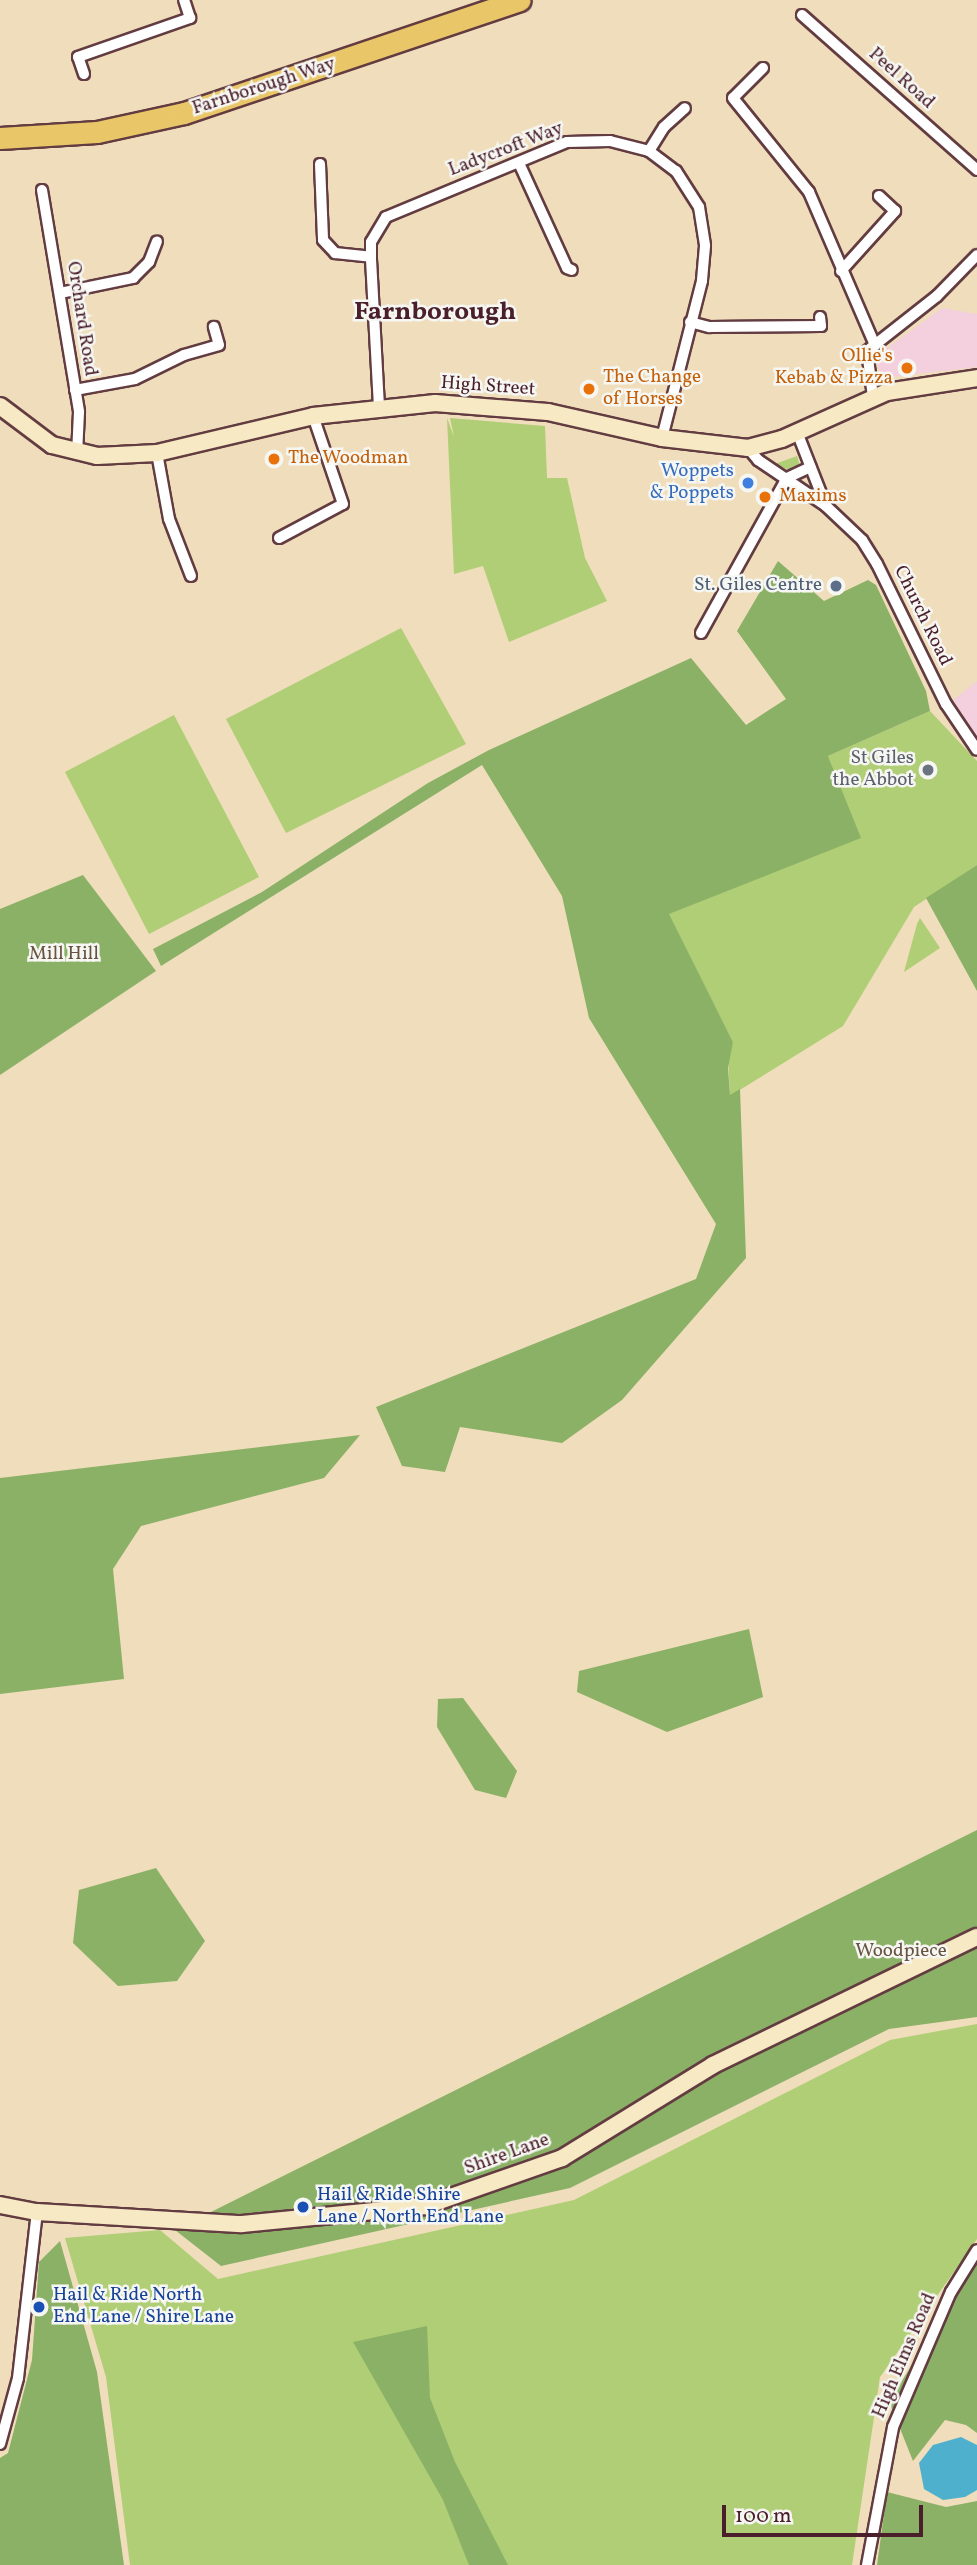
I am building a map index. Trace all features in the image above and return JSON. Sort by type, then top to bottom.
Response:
[{"type":"highway","name":"Farnborough Way","points":[[0,138],[96,132],[184,113],[520,0]]},
{"type":"street","points":[[84,74],[78,57],[190,18],[184,0]]},
{"type":"street","name":"Peel Road","points":[[802,15],[977,170]]},
{"type":"street","points":[[763,68],[733,97],[809,192],[875,345]]},
{"type":"street","points":[[649,151],[664,127],[685,108]]},
{"type":"street","name":"Ladycroft Way","points":[[379,407],[371,257],[375,232],[393,212],[567,142],[610,141],[649,151],[676,171],[699,207],[705,246],[662,438]]},
{"type":"street","points":[[519,163],[567,268],[572,270]]},
{"type":"street","points":[[320,164],[323,240],[335,253],[371,257]]},
{"type":"street","name":"Orchard Road","points":[[42,190],[75,390],[77,454]]},
{"type":"street","points":[[841,271],[895,211],[879,196]]},
{"type":"street","points":[[60,293],[133,278],[149,262],[157,241]]},
{"type":"street","points":[[873,397],[866,357],[875,345],[937,296],[977,255]]},
{"type":"street","points":[[690,322],[709,327],[821,326],[820,317]]},
{"type":"street","points":[[75,390],[135,379],[184,355],[219,345],[214,327]]},
{"type":"street","name":"High Street","points":[[0,406],[32,433],[77,454],[157,453],[313,416],[379,407],[435,404],[522,410],[662,438],[748,448],[797,432],[873,397],[922,384],[977,378]]},
{"type":"street","points":[[279,538],[344,504],[313,416]]},
{"type":"street","name":"Church Road","points":[[797,432],[826,506]]},
{"type":"street","name":"Church Road","points":[[748,448],[758,460],[826,506],[862,540],[877,564],[946,704],[977,750]]},
{"type":"street","points":[[157,453],[169,519],[191,576]]},
{"type":"street","points":[[701,633],[787,478],[811,467]]},
{"type":"street","name":"Shire Lane","points":[[0,2205],[37,2212],[242,2224],[425,2206],[562,2158],[713,2065],[977,1937]]},
{"type":"street","points":[[0,2444],[18,2378],[37,2212]]},
{"type":"street","name":"High Elms Road","points":[[867,2565],[893,2427],[951,2292],[977,2250]]},
{"type":"shaded area","points":[[942,308],[977,314],[977,367],[882,378],[875,357]]},
{"type":"shaded area","points":[[977,681],[977,740],[952,701]]},
{"type":"green space","points":[[447,418],[454,437],[450,418],[545,426],[547,478],[567,478],[585,558],[607,601],[509,642],[483,566],[454,574]]},
{"type":"green space","points":[[797,456],[800,466],[789,470],[775,464]]},
{"type":"green space","points":[[778,561],[824,601],[868,580],[876,585],[926,691],[930,711],[828,756],[861,838],[669,914],[733,1042],[728,1068],[730,1095],[740,1089],[746,1258],[622,1400],[562,1443],[460,1427],[445,1472],[402,1466],[376,1407],[696,1279],[716,1224],[589,1018],[562,896],[482,765],[161,966],[153,949],[262,892],[428,783],[489,750],[691,658],[746,725],[786,699],[737,631]]},
{"type":"green space","points":[[401,628],[466,744],[286,833],[226,719]]},
{"type":"green space","points":[[930,711],[977,761],[977,865],[914,907],[843,1026],[730,1096],[728,1055],[733,1042],[668,914],[860,838],[828,756]]},
{"type":"green space","points":[[174,715],[259,877],[149,934],[65,772]]},
{"type":"green space","points":[[977,865],[977,991],[926,898]]},
{"type":"green space","name":"Mill Hill","points":[[83,875],[156,971],[0,1075],[0,909]]},
{"type":"green space","points":[[920,918],[940,948],[904,972],[917,924]]},
{"type":"green space","points":[[360,1435],[324,1478],[141,1526],[113,1569],[124,1679],[0,1694],[0,1478]]},
{"type":"green space","points":[[749,1629],[763,1697],[667,1732],[577,1692],[579,1671]]},
{"type":"green space","points":[[463,1698],[517,1771],[506,1798],[475,1790],[437,1727],[438,1699]]},
{"type":"green space","name":"Woodpiece","points":[[977,1830],[977,2017],[889,2029],[570,2188],[221,2266],[175,2230]]},
{"type":"green space","points":[[156,1868],[205,1941],[177,1981],[118,1986],[73,1943],[79,1890]]},
{"type":"green space","points":[[977,2024],[977,2239],[880,2377],[852,2565],[130,2565],[106,2377],[65,2238],[160,2230],[218,2279],[574,2200],[890,2040]]},
{"type":"green space","points":[[60,2241],[97,2372],[124,2565],[0,2565],[0,2458],[8,2453],[32,2360],[39,2262]]},
{"type":"green space","points":[[977,2263],[977,2433],[966,2425],[945,2420],[913,2461],[889,2401]]},
{"type":"green space","points":[[427,2326],[430,2398],[455,2462],[508,2565],[469,2565],[443,2500],[353,2342]]},
{"type":"green space","points":[[887,2492],[946,2507],[977,2501],[977,2565],[877,2565]]},
{"type":"water","points":[[961,2437],[977,2445],[977,2490],[965,2497],[943,2500],[924,2489],[919,2463],[933,2445]]},
{"type":"place","name":"Ollie's Kebab & Pizza","points":[[907,368]]},
{"type":"place","name":"The Change of Horses","points":[[589,389]]},
{"type":"place","name":"The Woodman","points":[[274,459]]},
{"type":"place","name":"Woppets & Poppets","points":[[748,483]]},
{"type":"place","name":"Maxims","points":[[765,497]]},
{"type":"place","name":"St. Giles Centre","points":[[836,586]]},
{"type":"place","name":"St Giles the Abbot","points":[[928,770]]},
{"type":"place","name":"Hail & Ride Shire Lane / North End Lane","points":[[303,2207]]},
{"type":"place","name":"Hail & Ride North End Lane / Shire Lane","points":[[39,2307]]},
{"type":"district","name":"Farnborough","points":[[435,313]]}]
